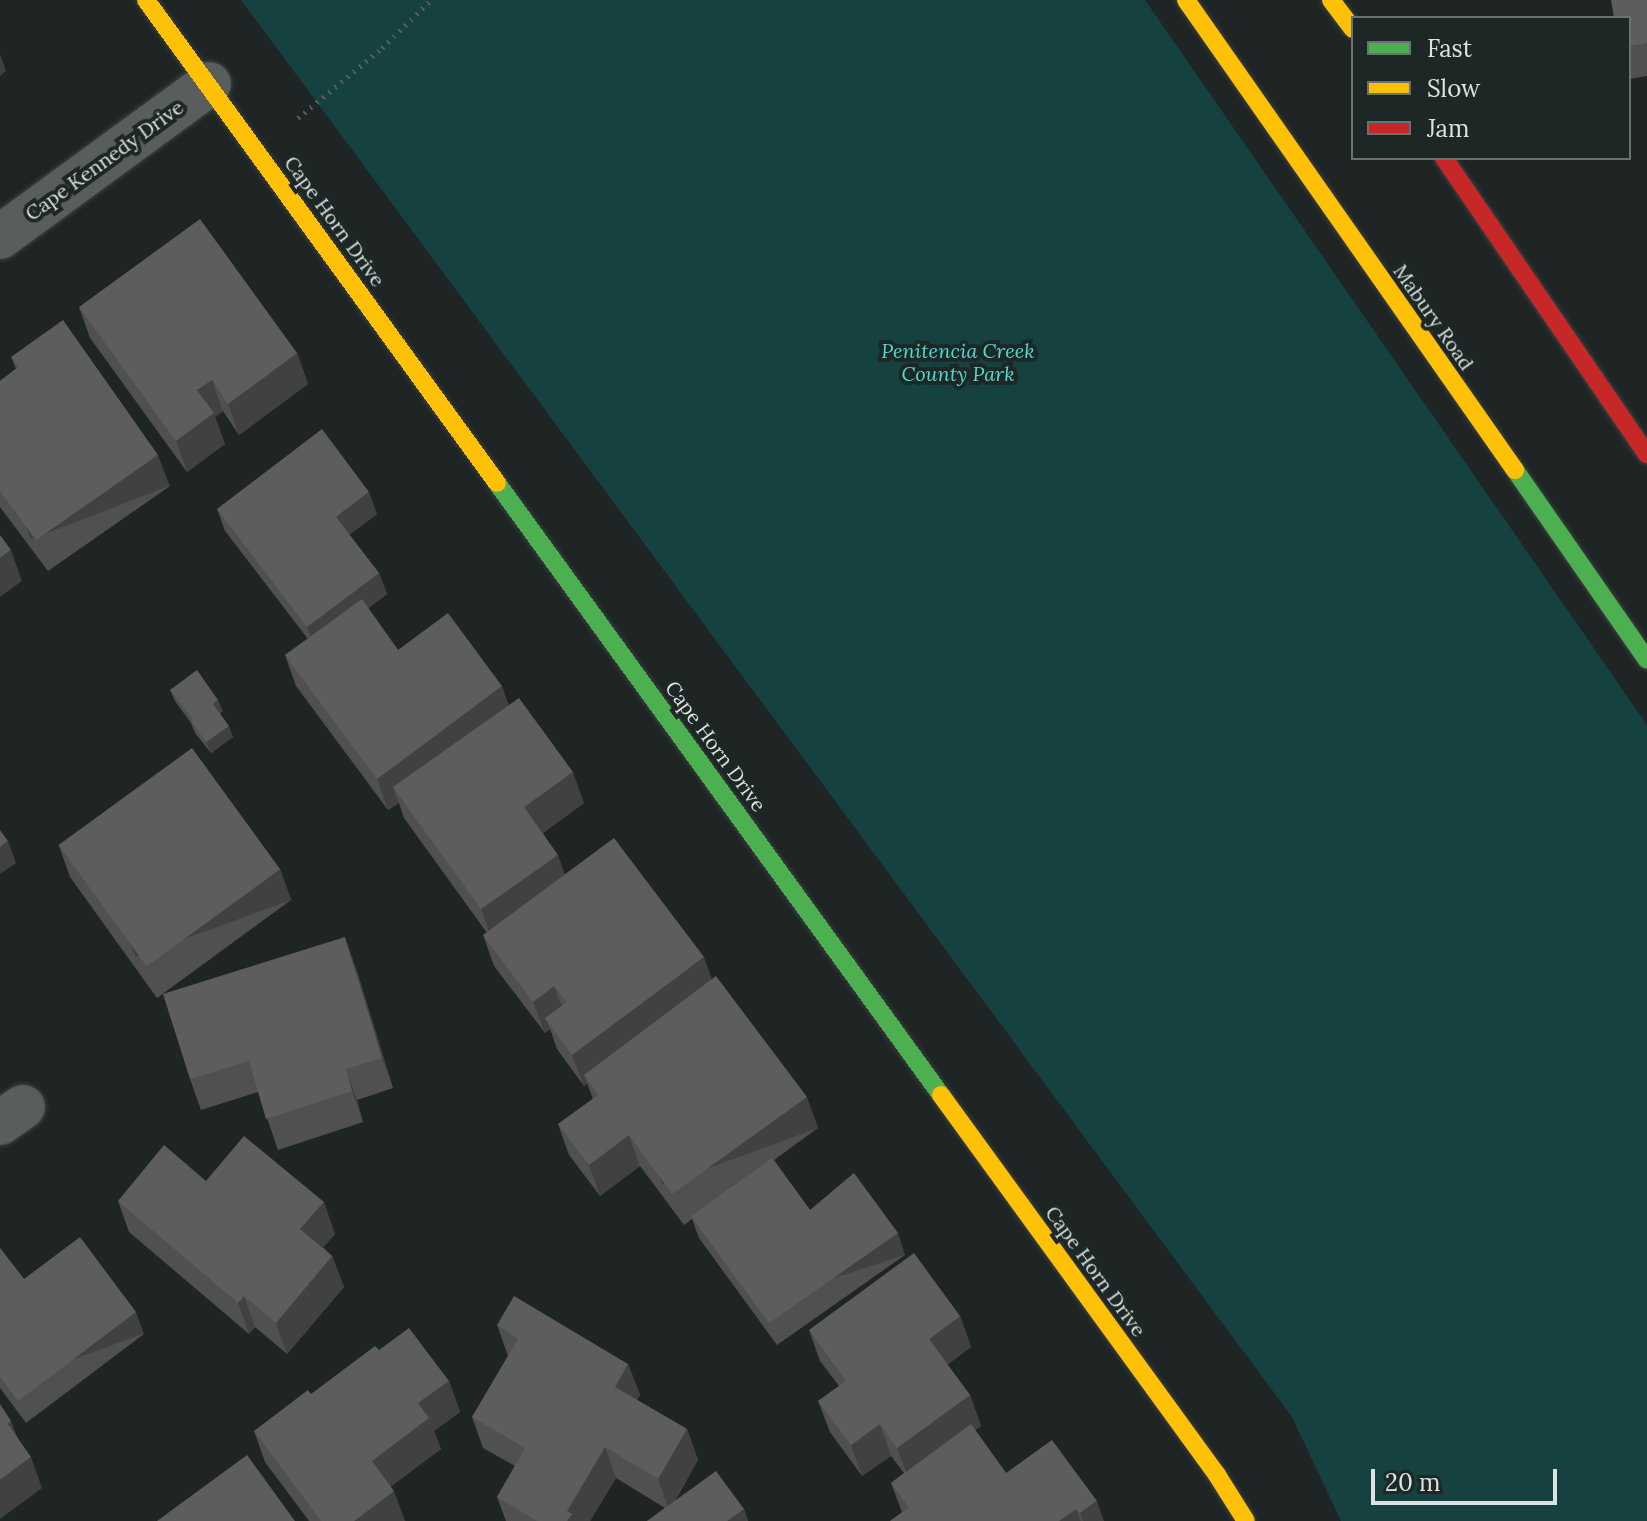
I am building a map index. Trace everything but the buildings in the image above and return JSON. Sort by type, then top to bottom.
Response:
[{"type":"street","name":"Cape Horn Drive","points":[[146,0],[1217,1475],[1246,1521]]},
{"type":"street","name":"Mabury Road","points":[[1186,0],[1647,660]]},
{"type":"street","points":[[1331,0],[1351,26]]},
{"type":"street","name":"Cape Kennedy Drive","points":[[0,237],[209,84]]},
{"type":"street","points":[[1445,160],[1647,454]]},
{"type":"path","points":[[288,126],[382,48],[431,0]]},
{"type":"green space","name":"Penitencia Creek County Park","points":[[241,0],[1145,0],[1647,725],[1647,1521],[1341,1521],[1292,1417]]},
{"type":"traffic: fast","points":[[1515,470],[1647,660]]},
{"type":"traffic: fast","points":[[497,483],[941,1095]]},
{"type":"traffic: slow","points":[[146,0],[497,483]]},
{"type":"traffic: slow","points":[[1186,0],[1515,470]]},
{"type":"traffic: slow","points":[[1331,0],[1351,26]]},
{"type":"traffic: slow","points":[[941,1095],[1217,1475],[1246,1521]]},
{"type":"traffic: jam","points":[[1445,160],[1647,454]]}]
